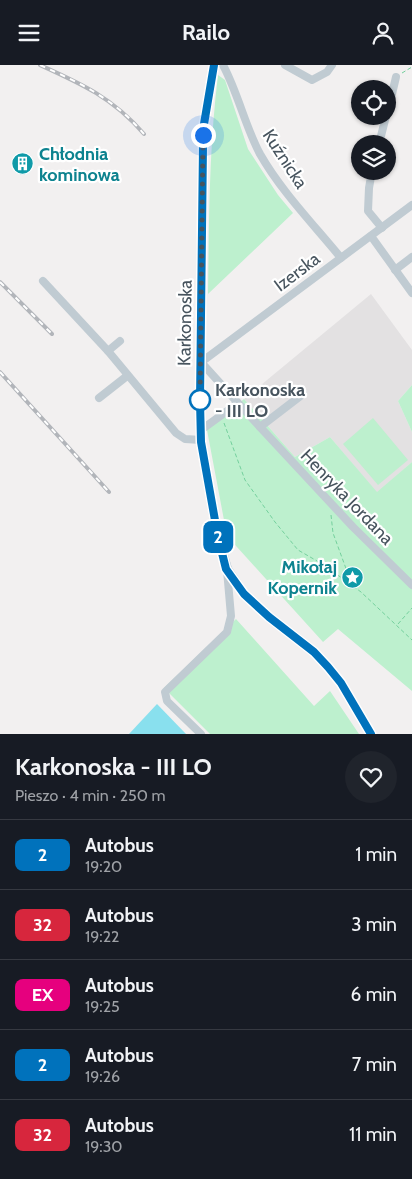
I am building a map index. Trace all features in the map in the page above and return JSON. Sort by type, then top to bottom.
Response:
[{"type":"main road","name":"Karkonoska","points":[[214,65],[204,124],[203,145],[200,361],[201,435],[218,537],[226,569],[244,594],[269,617],[314,652],[328,667],[341,683],[371,734]]},
{"type":"street","name":"Kuźnicka","points":[[223,65],[253,141],[262,157],[287,192],[341,258]]},
{"type":"street","points":[[285,65],[312,80],[327,72],[332,65]]},
{"type":"street","points":[[370,180],[368,211],[382,228]]},
{"type":"street","name":"Izerska","points":[[200,361],[261,319],[412,205]]},
{"type":"street","points":[[371,236],[412,293]]},
{"type":"street","points":[[394,270],[412,257]]},
{"type":"street","points":[[43,281],[108,351],[176,433],[185,439],[201,435],[221,415],[238,403]]},
{"type":"street","points":[[108,351],[120,341]]},
{"type":"street","name":"Henryka Jordana","points":[[200,361],[330,501],[412,585]]},
{"type":"street","points":[[99,398],[127,376]]},
{"type":"street","points":[[260,427],[303,394]]},
{"type":"street","points":[[201,734],[167,701],[165,692],[227,632],[231,616],[226,569]]},
{"type":"path","points":[[396,77],[412,67]]},
{"type":"path","points":[[221,415],[245,480],[298,550],[324,565],[352,585],[412,640]]},
{"type":"path","points":[[330,501],[333,533],[352,585]]},
{"type":"path","points":[[397,625],[412,608]]},
{"type":"shaded area","points":[[371,294],[412,350],[412,385],[398,401],[412,432],[412,462],[377,493],[330,437],[295,457],[244,399]]},
{"type":"green space","points":[[218,75],[225,80],[248,149],[278,195],[293,213],[208,294],[211,157]]},
{"type":"green space","points":[[412,385],[412,432],[398,401]]},
{"type":"green space","points":[[244,399],[295,457],[330,437],[377,492],[412,462],[412,691],[338,629],[323,642],[227,536],[207,430]]},
{"type":"green space","points":[[373,418],[408,460],[378,485],[343,444]]},
{"type":"green space","points":[[236,619],[314,706],[330,691],[359,734],[210,734],[164,688]]},
{"type":"water","points":[[157,704],[186,734],[129,734]]},
{"type":"railway","points":[[40,65],[109,101],[144,134]]},
{"type":"railway","points":[[0,282],[52,334]]},
{"type":"railway","points":[[0,372],[109,492]]},
{"type":"bus line","name":"2","points":[[214,65],[204,124],[203,145],[200,401],[201,442],[218,537],[226,569],[244,594],[269,617],[314,652],[328,667],[341,683],[371,734]]},
{"type":"place","name":"Chłodnia kominowa","points":[[23,164]]},
{"type":"place","name":"Karkonoska - III LO","points":[[200,400]]},
{"type":"place","name":"Mikołaj Kopernik","points":[[353,577]]},
{"type":"route","points":[[200,400],[203,135]]}]
